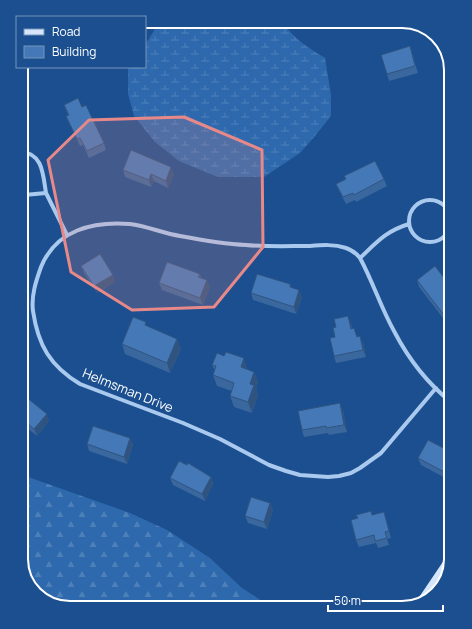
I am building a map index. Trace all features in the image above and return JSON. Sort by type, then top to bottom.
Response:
[{"type":"street","points":[[28,154],[35,156],[42,166],[46,193],[67,235]]},
{"type":"street","points":[[28,195],[46,193]]},
{"type":"street","points":[[444,206],[439,202],[430,200],[423,201],[414,207],[410,212],[409,224],[412,231],[418,238],[426,242],[434,242],[444,237]]},
{"type":"street","name":"Helmsman Drive","points":[[360,258],[356,253],[346,248],[330,245],[246,246],[180,236],[131,224],[107,224],[80,229],[67,235],[50,250],[44,259],[38,276],[33,294],[32,309],[38,338],[55,365],[67,376],[80,384],[183,423],[240,448],[269,465],[300,475],[328,478],[360,468],[381,453],[436,388]]},
{"type":"street","points":[[409,224],[395,228],[387,233],[360,258],[393,330],[407,353],[422,374],[444,395]]},
{"type":"street","points":[[426,594],[443,569]]},
{"type":"highlighted area","points":[[184,117],[262,150],[263,247],[214,307],[132,310],[71,272],[48,160],[89,120]]},
{"type":"green space","points":[[156,28],[287,28],[296,38],[325,58],[331,95],[331,116],[300,153],[264,177],[218,177],[179,161],[155,142],[134,116],[128,94],[128,68],[146,68],[146,43]]},
{"type":"green space","points":[[28,476],[130,513],[167,530],[210,558],[242,588],[262,601],[64,601],[54,598],[40,589],[35,583],[28,565]]},
{"type":"building","points":[[410,46],[415,66],[387,74],[381,55]]},
{"type":"building","points":[[78,98],[82,107],[86,105],[104,143],[87,151],[80,138],[77,139],[66,116],[69,115],[64,105]]},
{"type":"building","points":[[131,150],[171,167],[166,181],[151,174],[149,180],[123,170]]},
{"type":"building","points":[[375,161],[384,179],[354,195],[353,193],[343,197],[336,184],[346,179],[344,176]]},
{"type":"building","points":[[100,254],[113,275],[94,286],[81,266]]},
{"type":"building","points":[[167,262],[200,274],[198,277],[207,280],[200,298],[159,283]]},
{"type":"building","points":[[435,266],[444,278],[444,315],[417,280]]},
{"type":"building","points":[[257,274],[290,284],[290,287],[299,290],[294,307],[251,293]]},
{"type":"building","points":[[348,316],[351,329],[354,328],[357,337],[360,336],[363,350],[334,356],[330,338],[335,337],[333,328],[336,327],[334,319]]},
{"type":"building","points":[[133,317],[146,322],[145,325],[177,339],[167,363],[122,344]]},
{"type":"building","points":[[226,352],[244,358],[241,367],[254,372],[250,384],[254,385],[248,402],[230,396],[234,383],[213,375],[216,366],[212,365],[217,353],[224,356]]},
{"type":"building","points":[[28,399],[47,414],[34,429],[28,424]]},
{"type":"building","points":[[340,403],[344,425],[302,430],[298,411]]},
{"type":"building","points":[[93,426],[130,438],[124,457],[87,444]]},
{"type":"building","points":[[428,440],[444,448],[444,472],[418,458]]},
{"type":"building","points":[[179,461],[187,465],[188,463],[211,477],[202,494],[170,478]]},
{"type":"building","points":[[251,497],[270,503],[264,522],[245,516]]},
{"type":"building","points":[[371,511],[372,515],[384,512],[389,531],[385,532],[387,538],[375,541],[374,535],[356,540],[351,520],[358,518],[356,515]]}]
